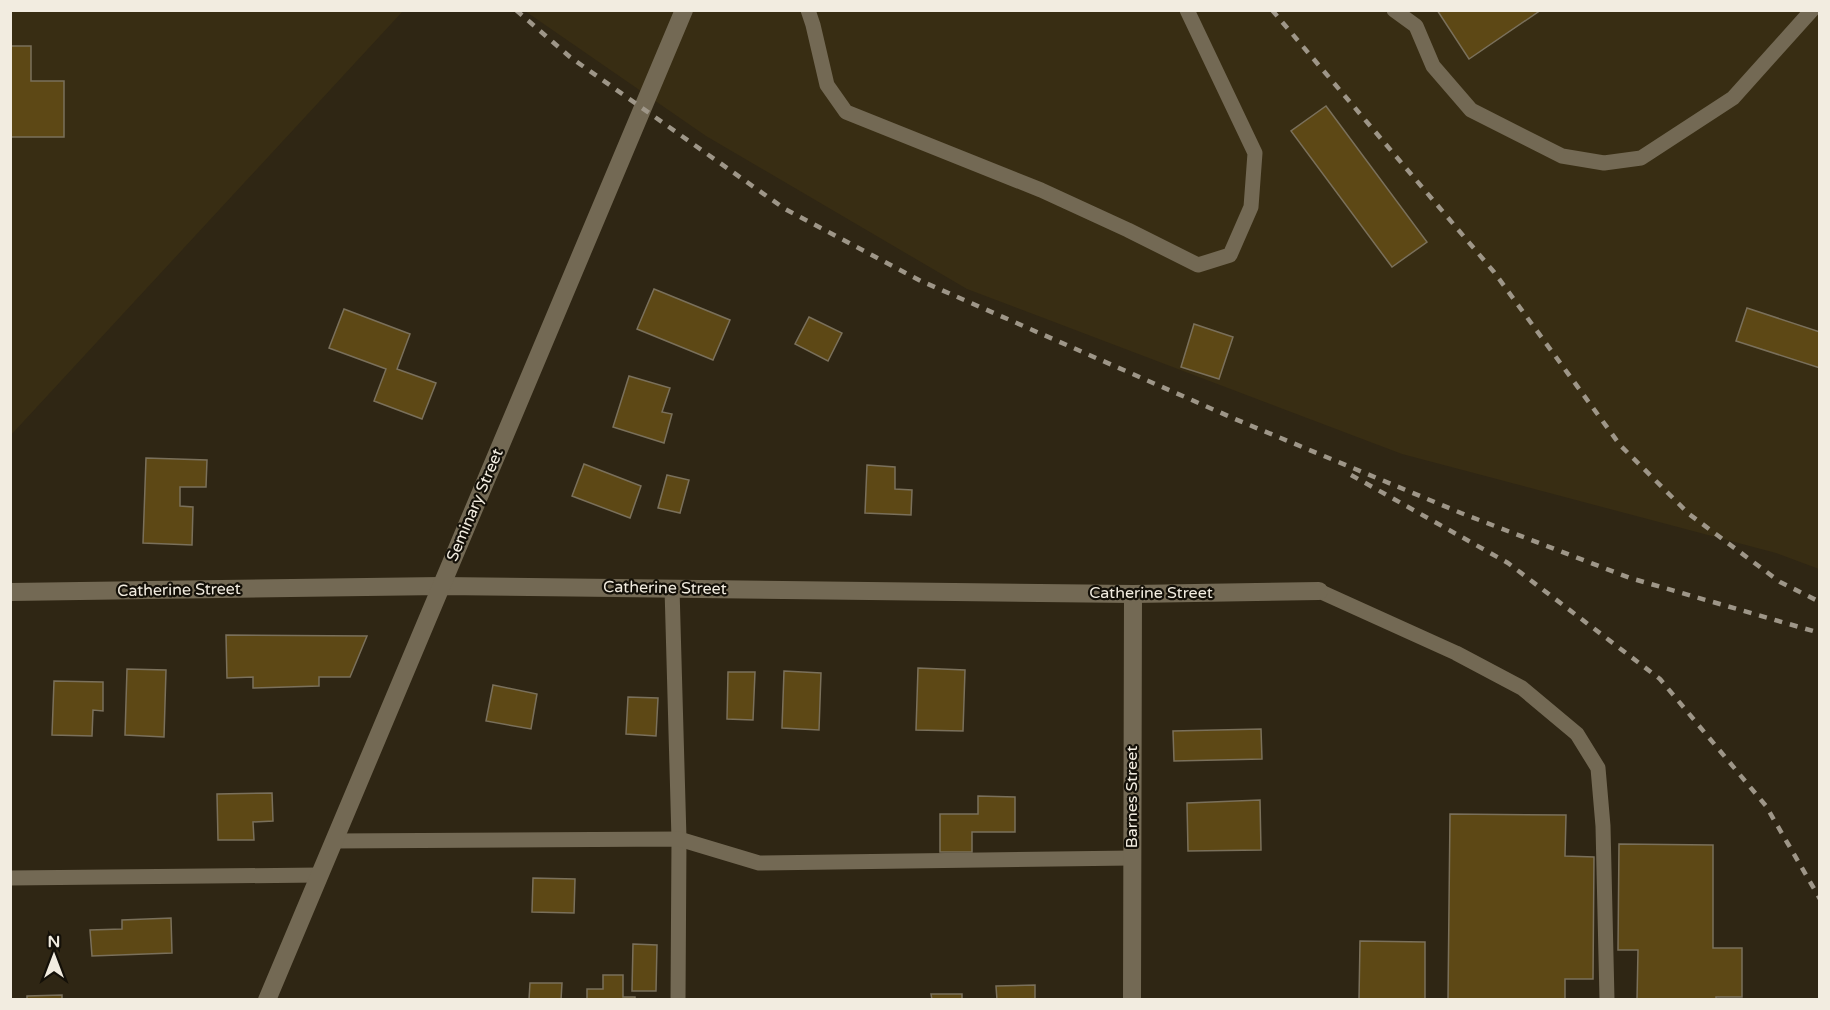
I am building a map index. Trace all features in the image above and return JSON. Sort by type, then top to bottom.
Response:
[{"type":"street","name":"Seminary Street","points":[[267,999],[684,10]]},
{"type":"street","name":"Catherine Street","points":[[10,592],[441,586],[1133,594],[1319,591]]},
{"type":"street","name":"Barnes Street","points":[[1132,999],[1133,594]]},
{"type":"lane","points":[[808,10],[827,85],[846,112],[1041,190],[1198,265],[1230,255],[1251,207],[1255,153],[1187,10]]},
{"type":"lane","points":[[1394,10],[1416,26],[1433,66],[1471,110],[1562,156],[1604,163],[1641,158],[1733,98],[1812,10]]},
{"type":"lane","points":[[672,588],[679,839],[678,999]]},
{"type":"lane","points":[[1319,591],[1456,653],[1522,688],[1577,734],[1598,768],[1603,826],[1607,999]]},
{"type":"lane","points":[[333,841],[679,839],[759,863],[1132,858]]},
{"type":"lane","points":[[10,878],[319,876]]},
{"type":"shaded area","points":[[11,11],[403,11],[11,435]]},
{"type":"shaded area","points":[[525,11],[1819,11],[1819,569],[1776,553],[1402,454],[967,289],[706,136]]},
{"type":"building","points":[[1437,10],[1541,10],[1469,59]]},
{"type":"building","points":[[10,46],[31,46],[31,81],[64,81],[64,137],[10,137]]},
{"type":"building","points":[[1326,106],[1427,242],[1392,267],[1291,131]]},
{"type":"building","points":[[654,289],[730,320],[713,360],[637,329]]},
{"type":"building","points":[[1747,308],[1820,332],[1820,368],[1736,341]]},
{"type":"building","points":[[344,309],[410,334],[397,369],[436,383],[422,419],[374,401],[386,369],[329,348]]},
{"type":"building","points":[[809,317],[842,333],[828,361],[795,344]]},
{"type":"building","points":[[1194,324],[1233,337],[1219,379],[1181,367]]},
{"type":"building","points":[[629,376],[670,388],[662,412],[672,414],[664,443],[613,427]]},
{"type":"building","points":[[146,458],[207,460],[206,487],[180,487],[180,506],[193,507],[192,545],[143,543]]},
{"type":"building","points":[[584,464],[641,486],[630,518],[572,496]]},
{"type":"building","points":[[867,465],[895,467],[895,489],[912,490],[911,515],[865,513]]},
{"type":"building","points":[[667,475],[689,480],[680,513],[658,508]]},
{"type":"building","points":[[226,635],[367,636],[350,677],[319,677],[319,686],[253,688],[253,677],[227,678]]},
{"type":"building","points":[[918,668],[965,670],[963,731],[916,730]]},
{"type":"building","points":[[127,669],[166,670],[164,737],[125,735]]},
{"type":"building","points":[[784,671],[821,673],[819,730],[782,728]]},
{"type":"building","points":[[728,672],[755,672],[753,720],[727,719]]},
{"type":"building","points":[[54,681],[103,682],[103,711],[93,710],[92,736],[52,735]]},
{"type":"building","points":[[493,685],[537,694],[531,729],[486,721]]},
{"type":"building","points":[[628,697],[658,698],[656,736],[626,734]]},
{"type":"building","points":[[1261,729],[1262,759],[1174,761],[1173,731]]},
{"type":"building","points":[[272,793],[273,821],[253,822],[254,840],[218,840],[217,794]]},
{"type":"building","points":[[978,796],[1015,797],[1015,832],[972,832],[972,852],[940,852],[940,814],[978,814]]},
{"type":"building","points":[[1260,800],[1261,850],[1188,851],[1187,803]]},
{"type":"building","points":[[1450,814],[1566,815],[1565,856],[1594,857],[1593,979],[1565,979],[1565,1000],[1448,1000]]},
{"type":"building","points":[[1619,844],[1713,845],[1713,948],[1742,948],[1742,997],[1716,997],[1716,1000],[1637,1000],[1638,950],[1618,950]]},
{"type":"building","points":[[533,878],[575,879],[574,913],[532,912]]},
{"type":"building","points":[[171,918],[172,953],[92,956],[90,930],[122,929],[122,920]]},
{"type":"building","points":[[1360,941],[1425,942],[1425,1000],[1359,1000]]},
{"type":"building","points":[[633,944],[657,945],[656,991],[632,991]]},
{"type":"building","points":[[603,975],[623,975],[623,997],[635,997],[635,1000],[587,1000],[587,989],[603,989]]},
{"type":"building","points":[[530,983],[562,983],[561,1000],[529,1000]]},
{"type":"building","points":[[1035,985],[1035,1000],[997,1000],[996,986]]},
{"type":"building","points":[[931,994],[962,994],[962,1000],[932,1000]]},
{"type":"building","points":[[62,995],[62,1000],[27,1000],[27,996]]},
{"type":"railway","points":[[516,10],[570,57],[785,209],[921,281],[1235,419],[1461,513],[1630,578],[1820,633]]},
{"type":"railway","points":[[1272,10],[1494,272],[1620,445],[1689,514],[1780,582],[1820,602]]},
{"type":"railway","points":[[1351,475],[1508,563],[1660,679],[1766,806],[1820,899]]}]
